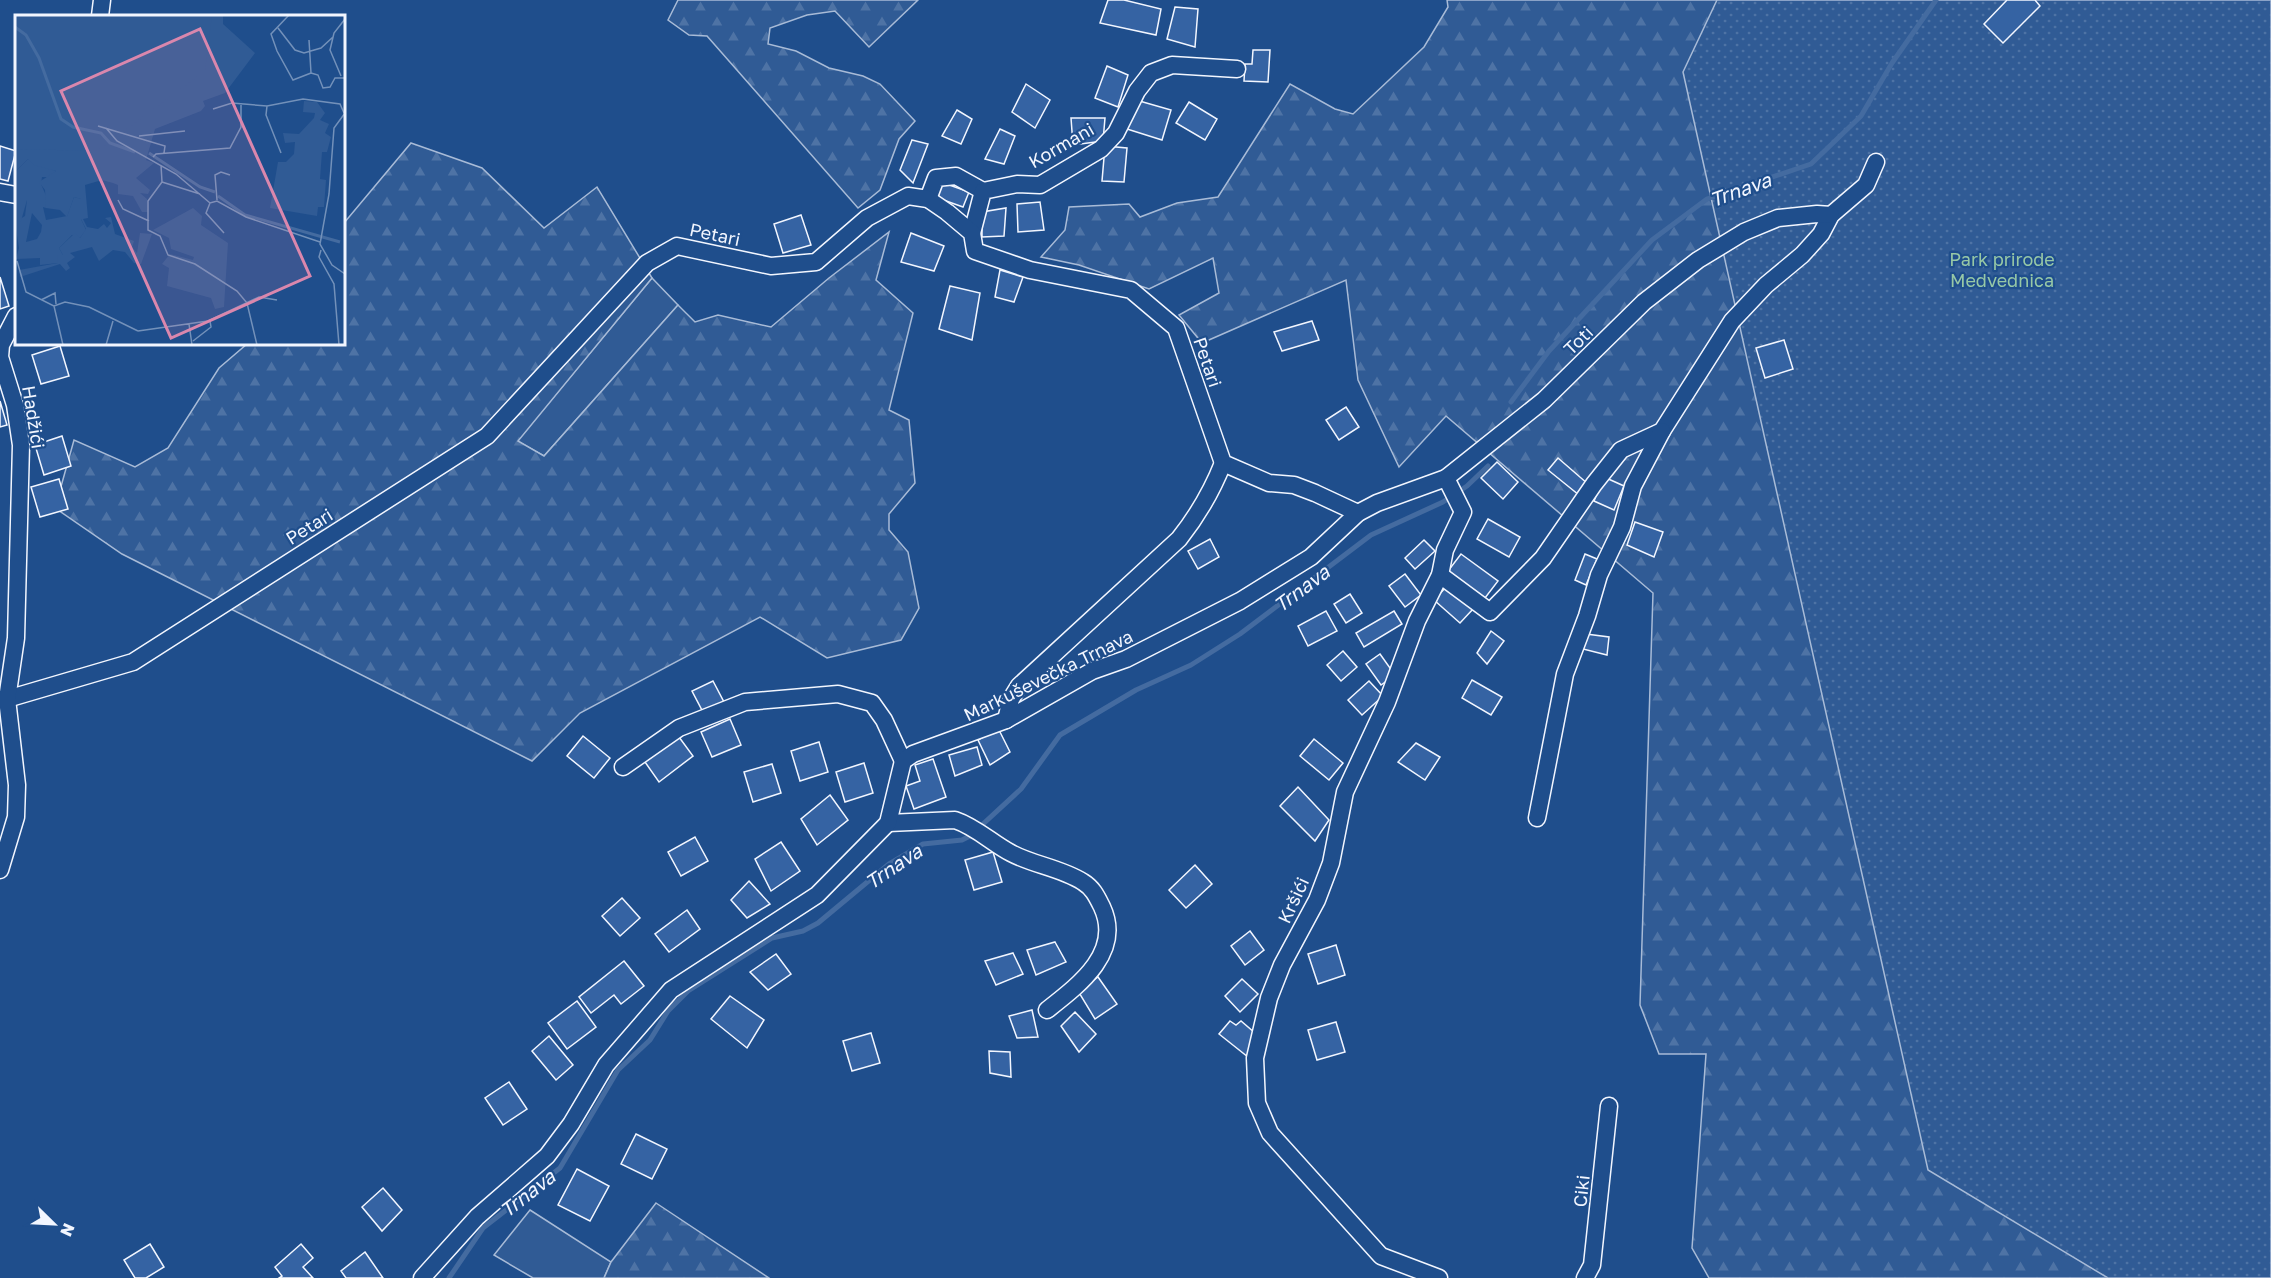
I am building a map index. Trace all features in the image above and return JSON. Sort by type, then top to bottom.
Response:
[{"type":"street","points":[[100,15],[102,0]]},
{"type":"street","name":"Kormani","points":[[983,191],[1017,184],[1040,185],[1101,149],[1116,133],[1137,91],[1151,73],[1172,65],[1236,69]]},
{"type":"street","points":[[1537,818],[1564,674],[1587,616],[1599,575],[1622,527],[1633,486],[1662,431],[1732,321],[1766,285],[1802,255],[1821,234],[1831,215],[1866,185],[1876,162]]},
{"type":"street","points":[[928,199],[936,178],[956,176],[983,191],[972,233]]},
{"type":"street","points":[[0,192],[15,195]]},
{"type":"street","name":"Petari","points":[[3,699],[133,662],[487,436],[646,263],[677,246],[771,266],[816,262],[867,218],[908,196],[928,199],[972,233],[975,251],[1030,270],[1131,290],[1176,328],[1222,463]]},
{"type":"street","name":"Toti","points":[[1358,513],[1377,503],[1452,489],[1644,302],[1698,260],[1744,232],[1778,218],[1831,215]]},
{"type":"street","name":"Hadžići","points":[[0,870],[15,817],[17,785],[3,699],[16,638],[21,445],[15,405],[0,357],[1,345],[15,318]]},
{"type":"street","points":[[1440,575],[1490,612],[1543,558],[1594,484],[1622,450],[1662,431]]},
{"type":"street","points":[[1006,720],[1011,699],[1019,686],[1179,539],[1196,518],[1222,463],[1269,483],[1294,486],[1316,493],[1358,513]]},
{"type":"street","name":"Kršići","points":[[1439,1278],[1381,1256],[1270,1133],[1257,1103],[1255,1058],[1269,998],[1282,965],[1317,900],[1331,862],[1344,792],[1387,702],[1418,621],[1440,575],[1444,550],[1463,512],[1452,489]]},
{"type":"street","name":"Markuševečka Trnava","points":[[903,761],[913,754],[1006,720],[1092,671],[1126,659],[1240,601],[1311,557],[1358,513]]},
{"type":"street","points":[[422,1278],[477,1217],[548,1156],[571,1124],[606,1065],[671,990],[817,895],[888,823],[903,761],[884,720],[872,703],[838,694],[745,702],[679,728],[623,767]]},
{"type":"street","points":[[888,823],[956,820],[1012,854],[1084,882],[1095,893],[1107,917],[1109,936],[1099,962],[1047,1010]]},
{"type":"street","name":"Ciki","points":[[1585,1278],[1592,1265],[1609,1106]]},
{"type":"shaded area","points":[[652,278],[678,305],[544,456],[517,441]]},
{"type":"shaded area","points":[[530,1210],[611,1262],[604,1278],[533,1278],[494,1255]]},
{"type":"green space","points":[[678,0],[918,0],[869,47],[835,11],[807,15],[770,28],[768,44],[796,51],[829,68],[863,76],[880,84],[915,121],[899,139],[880,190],[858,208],[707,36],[689,35],[668,20]]},
{"type":"green space","name":"Park prirode Medvednica","points":[[1447,0],[2271,0],[2271,1278],[1709,1278],[1692,1248],[1706,1054],[1659,1054],[1640,1005],[1653,593],[1446,416],[1399,467],[1358,380],[1346,280],[1202,343],[1179,315],[1219,293],[1213,258],[1149,289],[1079,265],[1041,257],[1065,230],[1069,207],[1129,204],[1140,217],[1177,203],[1218,197],[1290,84],[1335,109],[1353,114],[1424,47],[1448,7]]},
{"type":"green space","name":"Park prirode Medvednica","points":[[1717,0],[2271,0],[2271,1278],[2108,1278],[1928,1170],[1683,72]]},
{"type":"green space","points":[[411,143],[482,168],[544,228],[597,187],[652,278],[518,441],[544,456],[678,305],[695,322],[718,315],[771,327],[889,232],[876,280],[913,313],[889,410],[909,420],[915,483],[889,514],[889,530],[908,552],[919,608],[901,640],[827,658],[760,617],[580,713],[532,761],[122,554],[55,508],[74,440],[135,467],[168,448],[219,368],[246,345],[345,345],[345,222]]},
{"type":"green space","points":[[656,1203],[769,1278],[604,1278],[611,1262]]},
{"type":"building","points":[[1108,0],[1124,0],[1161,9],[1156,35],[1100,23]]},
{"type":"building","points":[[2007,0],[2035,0],[2040,6],[2003,43],[1984,24]]},
{"type":"building","points":[[1175,7],[1198,9],[1195,47],[1167,39]]},
{"type":"building","points":[[1253,50],[1270,50],[1268,82],[1244,81],[1245,64],[1252,64]]},
{"type":"building","points":[[1107,66],[1128,75],[1118,107],[1095,98]]},
{"type":"building","points":[[1026,84],[1050,100],[1035,128],[1012,112]]},
{"type":"building","points":[[1136,100],[1171,110],[1162,140],[1127,129]]},
{"type":"building","points":[[1189,102],[1217,119],[1205,140],[1176,123]]},
{"type":"building","points":[[957,110],[972,119],[961,144],[942,136]]},
{"type":"building","points":[[1071,118],[1105,118],[1103,141],[1073,145]]},
{"type":"building","points":[[1000,129],[1015,136],[1004,164],[985,159]]},
{"type":"building","points":[[912,140],[928,144],[913,183],[900,170]]},
{"type":"building","points":[[0,146],[15,151],[15,155],[8,181],[0,179]]},
{"type":"building","points":[[1105,146],[1127,148],[1124,182],[1102,181]]},
{"type":"building","points":[[941,182],[969,192],[963,207],[935,197]]},
{"type":"building","points":[[1040,202],[1044,230],[1018,232],[1017,204]]},
{"type":"building","points":[[1006,208],[1004,236],[982,237],[982,212]]},
{"type":"building","points":[[801,215],[811,245],[783,253],[774,224]]},
{"type":"building","points":[[911,233],[944,246],[934,271],[901,262]]},
{"type":"building","points":[[1000,270],[1023,277],[1014,302],[995,297]]},
{"type":"building","points":[[0,277],[9,306],[0,309]]},
{"type":"building","points":[[950,286],[980,293],[972,340],[939,329]]},
{"type":"building","points":[[1312,321],[1319,340],[1282,351],[1274,332]]},
{"type":"building","points":[[1784,340],[1793,369],[1765,378],[1756,348]]},
{"type":"building","points":[[60,346],[69,376],[41,384],[32,355]]},
{"type":"building","points":[[0,401],[7,425],[0,427]]},
{"type":"building","points":[[1346,407],[1359,427],[1339,440],[1326,420]]},
{"type":"building","points":[[62,436],[71,466],[44,475],[35,445]]},
{"type":"building","points":[[1558,458],[1588,484],[1579,495],[1548,470]]},
{"type":"building","points":[[1497,462],[1518,482],[1503,499],[1481,478]]},
{"type":"building","points":[[1604,477],[1624,486],[1614,510],[1594,501]]},
{"type":"building","points":[[59,479],[68,509],[40,517],[31,487]]},
{"type":"building","points":[[1488,519],[1520,537],[1509,557],[1477,539]]},
{"type":"building","points":[[1635,522],[1663,532],[1654,557],[1627,545]]},
{"type":"building","points":[[1210,539],[1219,557],[1198,569],[1188,551]]},
{"type":"building","points":[[1424,540],[1435,551],[1415,569],[1405,558]]},
{"type":"building","points":[[1461,554],[1498,581],[1485,598],[1448,571]]},
{"type":"building","points":[[1585,554],[1597,559],[1586,585],[1575,580]]},
{"type":"building","points":[[1405,574],[1421,595],[1405,607],[1389,586]]},
{"type":"building","points":[[1447,586],[1473,609],[1460,623],[1434,600]]},
{"type":"building","points":[[1350,594],[1362,613],[1346,623],[1334,604]]},
{"type":"building","points":[[1326,611],[1337,631],[1308,646],[1298,626]]},
{"type":"building","points":[[1394,611],[1402,624],[1364,647],[1356,633]]},
{"type":"building","points":[[1491,631],[1504,641],[1487,664],[1477,653]]},
{"type":"building","points":[[1586,634],[1609,637],[1607,655],[1583,649]]},
{"type":"building","points":[[1343,651],[1357,667],[1341,681],[1327,665]]},
{"type":"building","points":[[1380,654],[1395,675],[1381,685],[1366,664]]},
{"type":"building","points":[[1472,680],[1502,697],[1491,715],[1462,698]]},
{"type":"building","points":[[713,681],[725,704],[704,714],[692,691]]},
{"type":"building","points":[[1369,681],[1383,696],[1362,715],[1348,700]]},
{"type":"building","points":[[730,719],[741,745],[712,757],[701,732]]},
{"type":"building","points":[[998,728],[1010,752],[990,765],[978,740]]},
{"type":"building","points":[[583,736],[610,758],[594,778],[567,756]]},
{"type":"building","points":[[679,737],[693,756],[659,782],[645,762]]},
{"type":"building","points":[[1314,739],[1343,763],[1329,780],[1300,756]]},
{"type":"building","points":[[819,742],[828,772],[800,781],[791,751]]},
{"type":"building","points":[[1416,743],[1440,757],[1425,780],[1398,762]]},
{"type":"building","points":[[977,747],[982,765],[955,776],[949,755]]},
{"type":"building","points":[[933,759],[946,797],[914,809],[906,786],[920,781],[915,765]]},
{"type":"building","points":[[864,763],[873,793],[845,802],[836,772]]},
{"type":"building","points":[[772,764],[781,793],[753,802],[744,772]]},
{"type":"building","points":[[1298,787],[1329,820],[1315,841],[1280,806]]},
{"type":"building","points":[[830,795],[848,820],[817,845],[801,819]]},
{"type":"building","points":[[695,837],[708,861],[681,876],[668,852]]},
{"type":"building","points":[[781,842],[800,871],[771,891],[755,859]]},
{"type":"building","points":[[993,852],[1002,882],[974,890],[965,860]]},
{"type":"building","points":[[1195,865],[1212,884],[1186,908],[1169,890]]},
{"type":"building","points":[[749,881],[770,904],[747,918],[731,900]]},
{"type":"building","points":[[622,898],[640,918],[620,936],[602,916]]},
{"type":"building","points":[[687,910],[700,929],[669,952],[655,934]]},
{"type":"building","points":[[1250,931],[1264,950],[1245,965],[1231,946]]},
{"type":"building","points":[[1055,942],[1066,962],[1036,975],[1027,950]]},
{"type":"building","points":[[1336,945],[1345,975],[1318,984],[1308,954]]},
{"type":"building","points":[[1013,953],[1023,974],[996,985],[985,961]]},
{"type":"building","points":[[776,954],[791,974],[768,990],[750,972]]},
{"type":"building","points":[[624,961],[644,986],[621,1004],[614,995],[591,1013],[579,997]]},
{"type":"building","points":[[1098,977],[1117,1004],[1095,1019],[1078,991]]},
{"type":"building","points":[[1242,979],[1258,994],[1240,1012],[1225,996]]},
{"type":"building","points":[[730,996],[764,1020],[747,1048],[711,1019]]},
{"type":"building","points":[[577,1001],[596,1027],[567,1049],[548,1023]]},
{"type":"building","points":[[1032,1010],[1038,1037],[1017,1038],[1009,1016]]},
{"type":"building","points":[[1075,1012],[1096,1034],[1079,1052],[1061,1026]]},
{"type":"building","points":[[1230,1021],[1236,1025],[1241,1021],[1255,1033],[1248,1057],[1219,1034]]},
{"type":"building","points":[[1336,1022],[1345,1052],[1317,1060],[1308,1030]]},
{"type":"building","points":[[871,1033],[880,1063],[852,1071],[843,1041]]},
{"type":"building","points":[[549,1036],[573,1065],[556,1080],[532,1051]]},
{"type":"building","points":[[989,1051],[1010,1052],[1011,1077],[990,1073]]},
{"type":"building","points":[[509,1082],[527,1109],[503,1125],[485,1098]]},
{"type":"building","points":[[636,1134],[667,1149],[652,1179],[621,1164]]},
{"type":"building","points":[[577,1169],[609,1186],[590,1221],[558,1205]]},
{"type":"building","points":[[383,1188],[402,1210],[382,1231],[362,1207]]},
{"type":"building","points":[[150,1244],[164,1267],[146,1278],[135,1278],[124,1260]]},
{"type":"building","points":[[301,1244],[313,1258],[303,1267],[313,1278],[279,1278],[282,1276],[275,1267]]},
{"type":"building","points":[[365,1252],[383,1278],[346,1278],[341,1271]]},
{"type":"waterway","name":"Trnava","points":[[1511,402],[1549,351],[1652,240],[1707,199],[1811,164],[1861,116],[1892,63],[1936,0]]},
{"type":"waterway","name":"Trnava","points":[[449,1278],[483,1228],[560,1168],[618,1070],[650,1040],[668,1011],[688,991],[772,938],[803,931],[818,923],[889,864],[923,844],[962,840],[970,836],[1021,789],[1060,735],[1136,690],[1191,665],[1240,634],[1371,535],[1443,502],[1467,486],[1488,466]]}]
